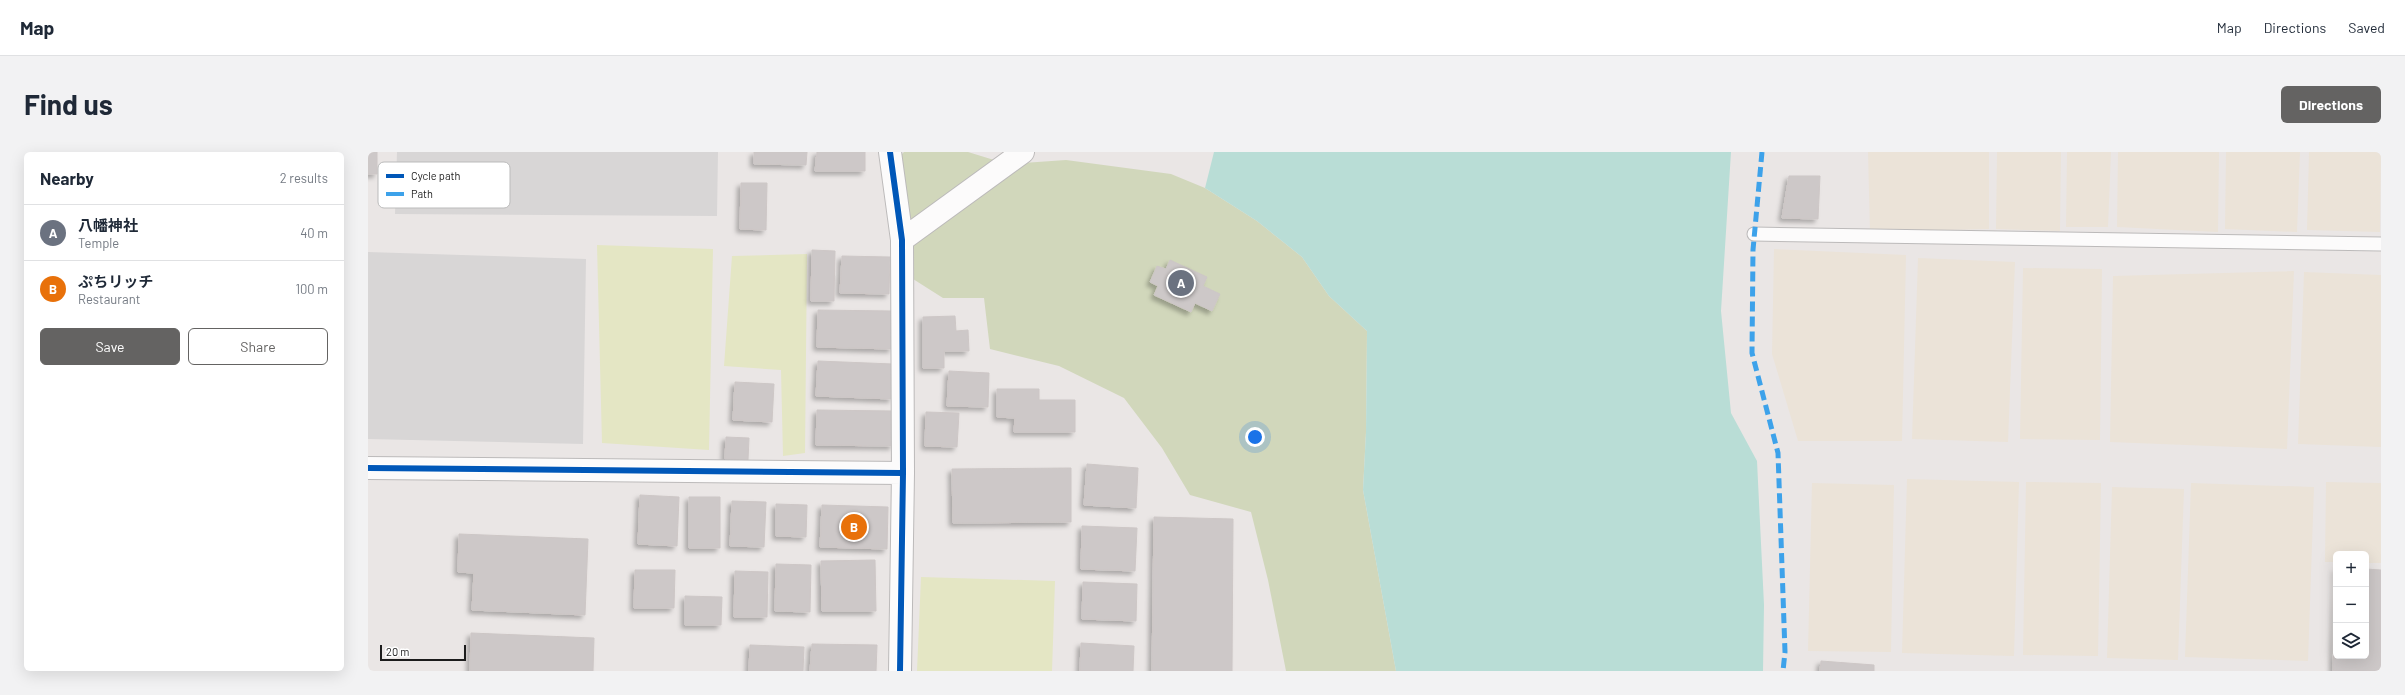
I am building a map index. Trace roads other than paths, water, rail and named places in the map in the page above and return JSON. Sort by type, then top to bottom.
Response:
[{"type":"street","points":[[890,152],[902,240],[903,473],[900,671]]},
{"type":"street","points":[[902,240],[1023,152]]},
{"type":"street","points":[[368,468],[903,473]]},
{"type":"lane","points":[[1754,234],[2381,244]]},
{"type":"water","points":[[1214,152],[1731,152],[1721,311],[1731,413],[1757,461],[1764,605],[1763,671],[1396,671],[1363,490],[1366,432],[1367,331],[1329,296],[1302,257],[1257,221],[1205,188]]},
{"type":"place","name":"八幡神社","points":[[1181,283]]},
{"type":"place","name":"ぷちリッチ","points":[[854,527]]}]
